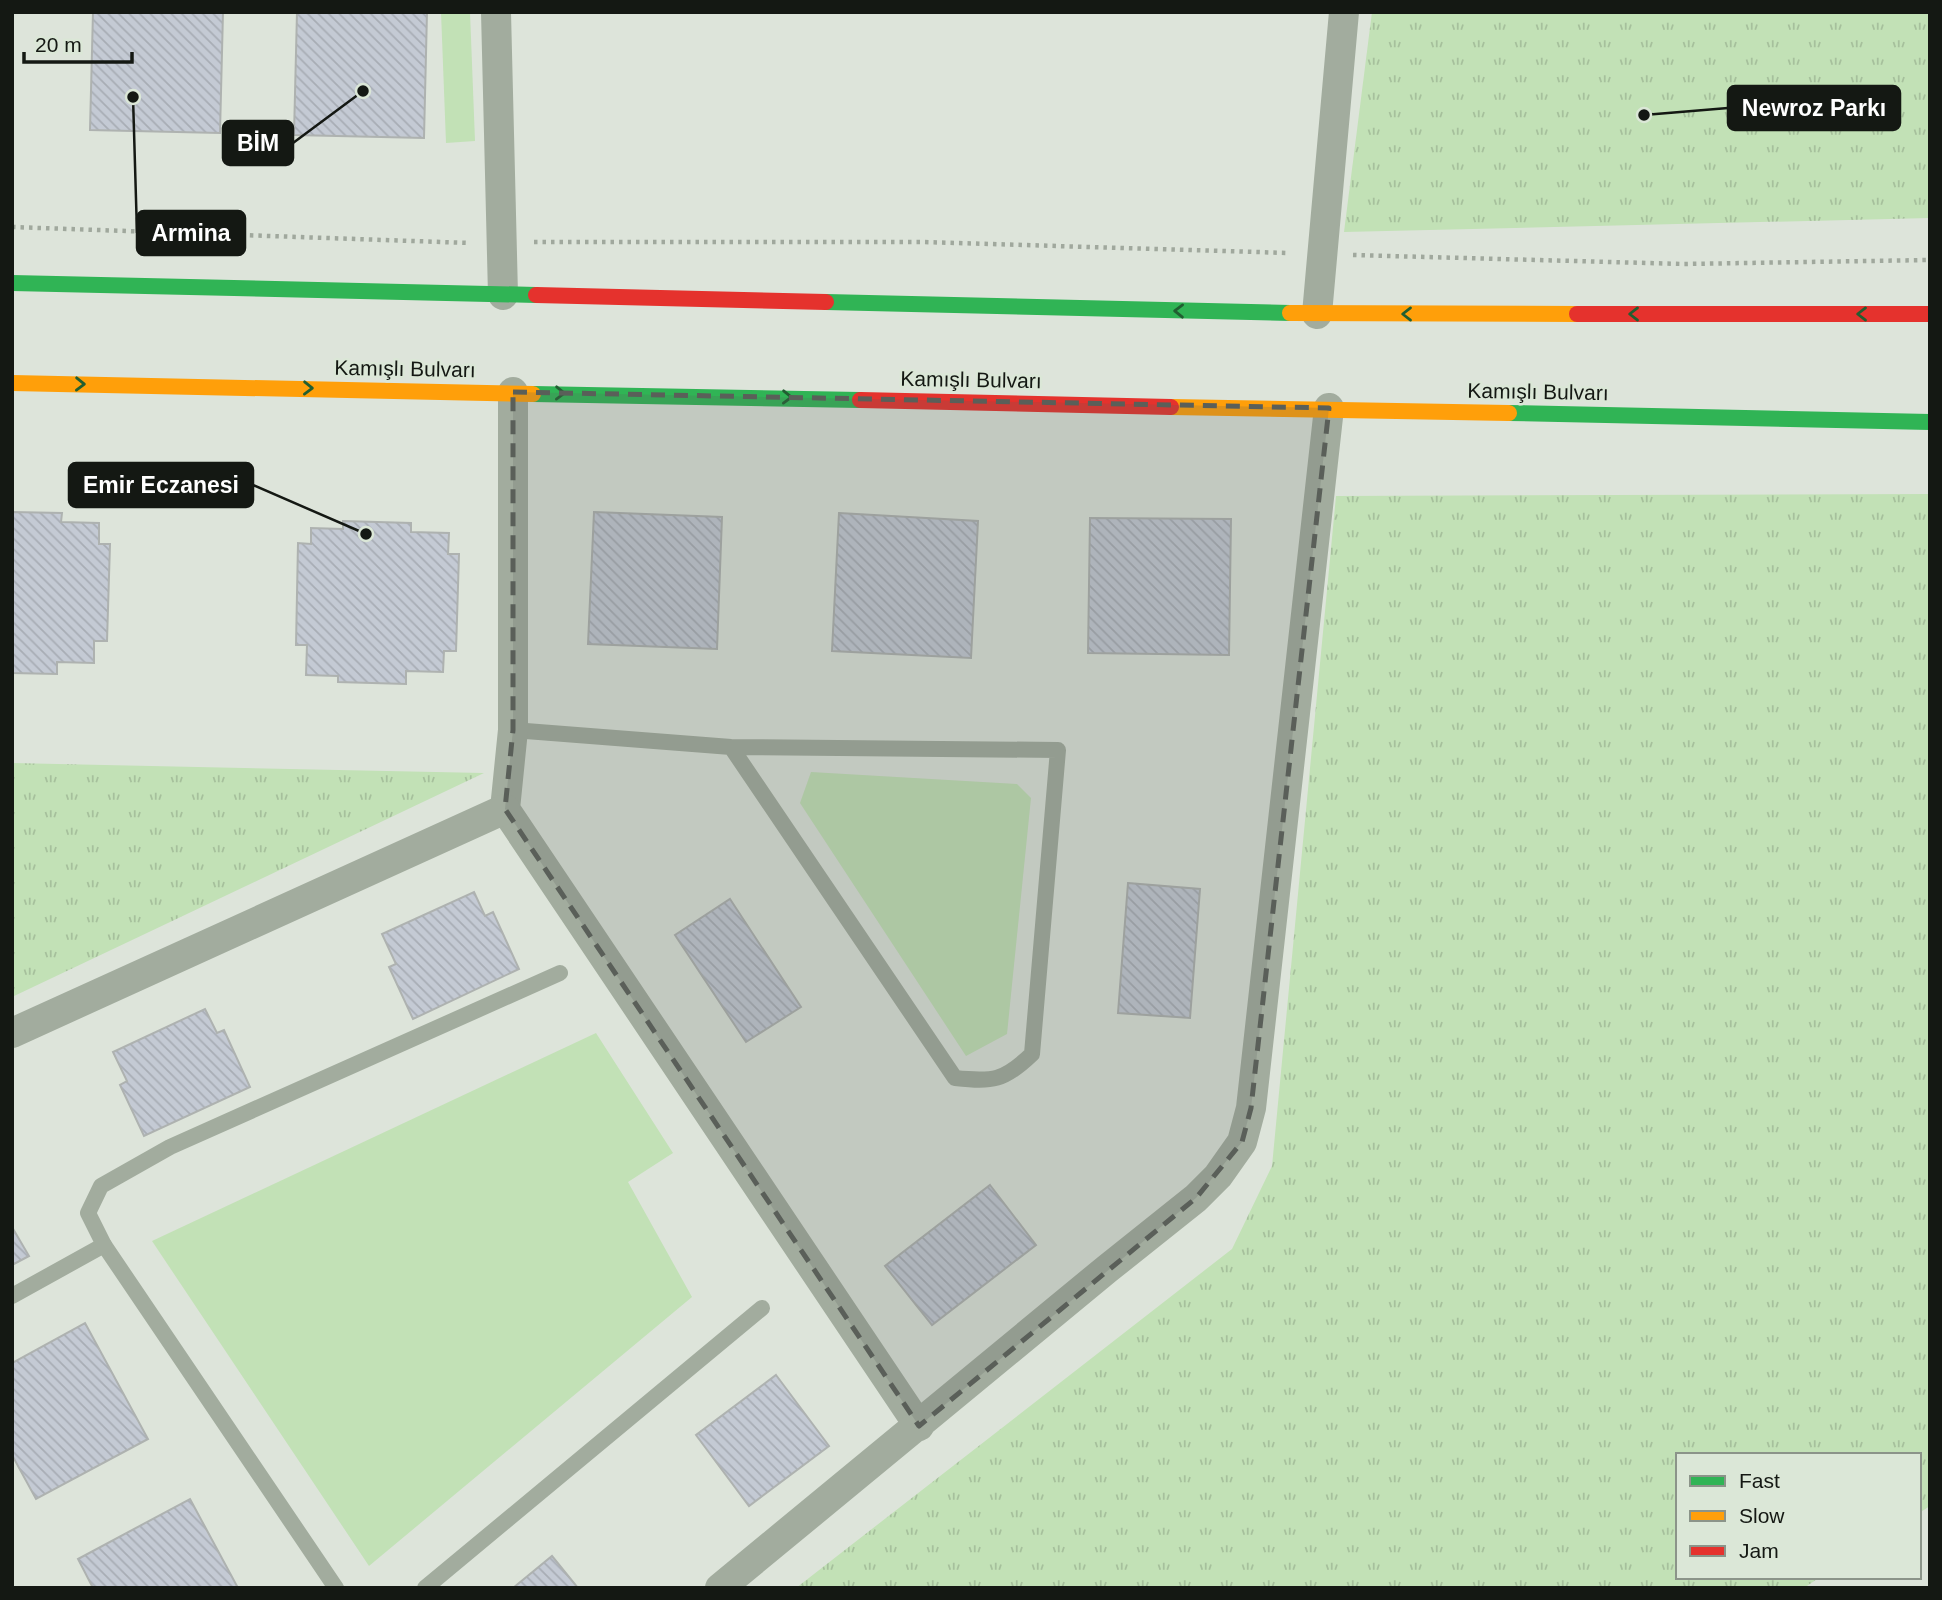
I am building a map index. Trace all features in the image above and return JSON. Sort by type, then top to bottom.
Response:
[{"type":"highway","points":[[12,283],[1317,314],[1930,314]]},
{"type":"highway","name":"Kamışlı Bulvarı","points":[[12,383],[1930,422]]},
{"type":"street","points":[[496,12],[503,295]]},
{"type":"street","points":[[1317,314],[1344,12]]},
{"type":"street","points":[[513,392],[513,730],[505,809],[919,1426]]},
{"type":"street","points":[[720,1588],[1196,1198],[1218,1176],[1242,1142],[1251,1108],[1329,408]]},
{"type":"street","points":[[12,1033],[505,809]]},
{"type":"lane","points":[[513,730],[731,747],[1058,750],[1032,1054],[1013,1072],[986,1081],[955,1078],[731,747]]},
{"type":"lane","points":[[336,1588],[104,1245],[88,1213],[101,1186],[170,1147],[560,973]]},
{"type":"lane","points":[[12,1296],[104,1245]]},
{"type":"lane","points":[[425,1588],[762,1308]]},
{"type":"path","points":[[12,227],[503,243],[924,242],[1684,264],[1930,260]]},
{"type":"highlighted area","points":[[513,392],[1329,408],[1251,1108],[1242,1142],[1196,1198],[919,1426],[505,809],[513,730]]},
{"type":"green space","points":[[441,12],[470,12],[475,141],[446,143]]},
{"type":"green space","points":[[1372,12],[1930,12],[1930,218],[1344,232]]},
{"type":"green space","points":[[1930,494],[1930,1506],[1921,1512],[1921,1453],[1676,1453],[1676,1579],[1817,1579],[1804,1588],[796,1588],[1232,1249],[1272,1166],[1336,496]]},
{"type":"green space","points":[[12,763],[484,773],[12,997]]},
{"type":"green space","points":[[811,772],[1017,784],[1031,798],[1007,1034],[966,1056],[800,803]]},
{"type":"green space","points":[[596,1033],[673,1153],[628,1182],[692,1297],[369,1566],[152,1241]]},
{"type":"building","points":[[93,12],[223,12],[220,133],[90,130]]},
{"type":"building","points":[[297,12],[427,12],[424,138],[294,135]]},
{"type":"building","points":[[12,512],[62,513],[61,522],[99,523],[99,544],[110,544],[107,641],[94,641],[94,663],[57,662],[57,674],[12,673]]},
{"type":"building","points":[[594,512],[722,517],[717,649],[588,644]]},
{"type":"building","points":[[839,513],[978,521],[971,658],[832,651]]},
{"type":"building","points":[[1090,518],[1231,519],[1229,655],[1088,653]]},
{"type":"building","points":[[343,521],[411,523],[411,532],[449,533],[448,554],[459,554],[456,651],[444,651],[443,672],[406,671],[406,684],[338,682],[338,676],[306,675],[307,645],[296,645],[298,543],[311,544],[311,528],[343,529]]},
{"type":"building","points":[[1128,883],[1200,889],[1190,1018],[1118,1013]]},
{"type":"building","points":[[474,892],[485,916],[493,912],[519,969],[413,1019],[389,967],[396,964],[382,934]]},
{"type":"building","points":[[730,899],[801,1007],[746,1042],[675,935]]},
{"type":"building","points":[[205,1009],[217,1033],[224,1030],[250,1087],[144,1136],[120,1085],[127,1081],[113,1052]]},
{"type":"building","points":[[990,1185],[1036,1245],[932,1325],[885,1266]]},
{"type":"building","points":[[12,1227],[29,1256],[12,1265]]},
{"type":"building","points":[[85,1323],[148,1439],[36,1499],[12,1455],[12,1363]]},
{"type":"building","points":[[776,1375],[829,1446],[749,1506],[696,1435]]},
{"type":"building","points":[[190,1499],[238,1588],[93,1588],[78,1559]]},
{"type":"building","points":[[552,1556],[578,1588],[513,1588]]},
{"type":"traffic: fast","points":[[12,283],[536,295]]},
{"type":"traffic: fast","points":[[826,302],[1290,313]]},
{"type":"traffic: fast","points":[[533,394],[860,400]]},
{"type":"traffic: fast","points":[[1509,413],[1930,422]]},
{"type":"traffic: slow","points":[[1290,313],[1577,314]]},
{"type":"traffic: slow","points":[[12,383],[533,394]]},
{"type":"traffic: slow","points":[[1171,407],[1509,413]]},
{"type":"traffic: jam","points":[[536,295],[826,302]]},
{"type":"traffic: jam","points":[[1577,314],[1930,314]]},
{"type":"traffic: jam","points":[[860,400],[1171,407]]},
{"type":"place","name":"BİM","points":[[363,91]]},
{"type":"place","name":"Armina","points":[[133,97]]},
{"type":"place","name":"Newroz Parkı","points":[[1644,115]]},
{"type":"place","name":"Emir Eczanesi","points":[[366,534]]}]
